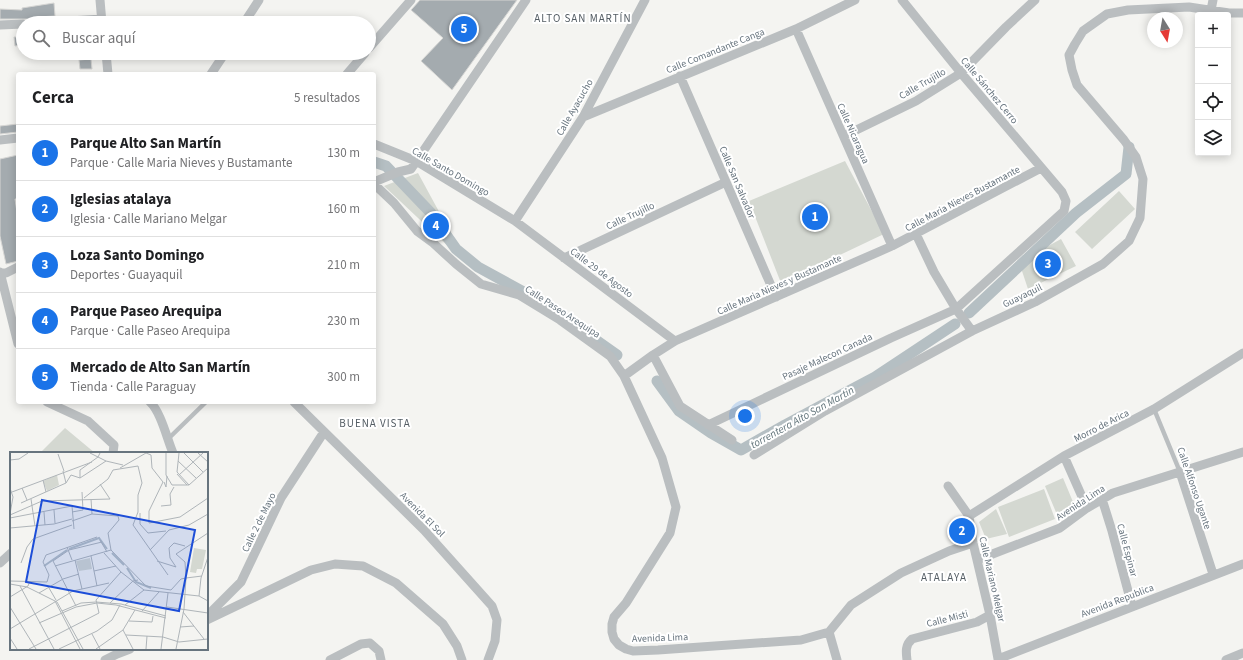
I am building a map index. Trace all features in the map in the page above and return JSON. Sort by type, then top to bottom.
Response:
[{"type":"street","points":[[100,0],[102,16]]},
{"type":"street","points":[[249,16],[259,0]]},
{"type":"street","points":[[376,40],[411,0]]},
{"type":"street","points":[[376,182],[398,172],[411,169],[526,0]]},
{"type":"street","name":"Calle Ayacucho","points":[[515,221],[583,117],[645,0]]},
{"type":"street","name":"Calle Comandante Canga","points":[[583,117],[796,29],[855,0]]},
{"type":"street","name":"Calle Sánchez Cerro","points":[[902,0],[961,73],[1062,192]]},
{"type":"street","name":"Calle Trujillo","points":[[844,136],[916,101],[961,73],[1035,0]]},
{"type":"street","points":[[1210,10],[1213,0]]},
{"type":"street","name":"Guayaquil","points":[[754,455],[826,410],[972,331],[1035,302],[1103,264],[1129,241],[1140,218],[1143,179],[1136,156],[1077,85],[1069,55],[1083,31],[1107,14],[1128,10],[1189,7],[1229,13],[1243,13]]},
{"type":"street","points":[[0,25],[16,24]]},
{"type":"street","name":"Calle Nicaragua","points":[[796,29],[892,246]]},
{"type":"street","points":[[107,60],[108,72]]},
{"type":"street","points":[[212,72],[220,60]]},
{"type":"street","points":[[349,72],[359,60]]},
{"type":"street","name":"Calle San Salvador","points":[[680,76],[776,297]]},
{"type":"street","points":[[0,140],[16,138]]},
{"type":"street","name":"Calle Santo Domingo","points":[[376,145],[416,161],[515,221]]},
{"type":"street","name":"Calle Maria Nieves Bustamante","points":[[892,246],[1041,168]]},
{"type":"street","name":"Calle Trujillo","points":[[564,258],[726,182]]},
{"type":"street","name":"Calle Paseo Arequipa","points":[[376,185],[418,231],[481,284],[519,295],[560,320],[610,356],[624,376]]},
{"type":"street","name":"Pasaje Malecon Canada","points":[[708,425],[891,338],[956,309],[1064,211],[1066,201],[1062,192]]},
{"type":"street","name":"Calle 29 de Agosto","points":[[515,221],[675,341]]},
{"type":"street","points":[[916,234],[934,272],[956,309],[972,331]]},
{"type":"street","name":"Calle Maria Nieves y Bustamante","points":[[675,341],[892,246]]},
{"type":"street","points":[[16,268],[6,273],[0,273],[16,336]]},
{"type":"street","points":[[624,376],[675,341]]},
{"type":"street","name":"Morro de Arica","points":[[969,516],[1064,456],[1154,410],[1243,353]]},
{"type":"street","points":[[653,355],[680,406],[732,440]]},
{"type":"street","name":"Avenida Lima","points":[[624,376],[662,458],[676,507],[670,533],[626,603],[614,617],[612,632],[614,639],[619,645],[633,651],[801,640],[829,632]]},
{"type":"street","points":[[51,404],[88,421],[114,445],[113,452]]},
{"type":"street","points":[[152,404],[162,423],[173,452]]},
{"type":"street","name":"Avenida El Sol","points":[[296,404],[424,530],[492,606],[497,620],[495,641],[488,660]]},
{"type":"street","name":"Calle 2 de Mayo","points":[[208,615],[241,582],[281,498],[324,432]]},
{"type":"street","name":"Avenida Lima","points":[[977,560],[1060,528],[1087,508],[1113,493],[1243,452]]},
{"type":"street","points":[[1064,456],[1087,508]]},
{"type":"street","name":"Calle Alfonso Ugante","points":[[1180,472],[1213,574]]},
{"type":"street","name":"Calle Mariano Melgar","points":[[948,486],[969,516],[973,543],[990,615],[998,659]]},
{"type":"street","name":"Calle Espinar","points":[[1102,499],[1132,606]]},
{"type":"street","points":[[837,660],[829,632],[850,605],[901,573],[949,551],[973,543]]},
{"type":"street","points":[[0,563],[10,554]]},
{"type":"street","points":[[208,620],[311,570],[334,564],[363,566],[396,583],[443,624],[457,646],[462,660]]},
{"type":"street","name":"Avenida Republica","points":[[998,659],[1213,574],[1243,564]]},
{"type":"street","name":"Calle Misti","points":[[907,660],[906,649],[909,642],[915,638],[977,622],[990,615]]},
{"type":"street","points":[[330,660],[360,644],[370,644],[379,651],[381,660]]},
{"type":"street","points":[[105,660],[127,650]]},
{"type":"street","points":[[1226,660],[1241,656]]},
{"type":"lane","points":[[168,439],[204,404]]},
{"type":"lane","name":"Calle Alfonso Ugante","points":[[1154,410],[1180,472]]},
{"type":"shaded area","points":[[845,161],[884,234],[781,283],[749,201]]},
{"type":"shaded area","points":[[418,173],[468,265],[384,186]]},
{"type":"shaded area","points":[[1119,191],[1135,209],[1092,249],[1075,232]]},
{"type":"shaded area","points":[[1061,239],[1076,266],[1028,289],[1019,262]]},
{"type":"shaded area","points":[[65,428],[94,452],[41,452]]},
{"type":"shaded area","points":[[1063,478],[1076,509],[1058,517],[1045,486]]},
{"type":"shaded area","points":[[1044,489],[1055,519],[1009,537],[998,507]]},
{"type":"shaded area","points":[[996,509],[1007,534],[986,539],[979,522]]},
{"type":"building","points":[[420,0],[517,0],[452,90],[421,61],[443,38],[411,10]]},
{"type":"building","points":[[54,3],[55,16],[16,16],[16,19],[0,19],[0,9],[22,10],[22,8]]},
{"type":"building","points":[[14,37],[16,37],[16,46]]},
{"type":"building","points":[[79,60],[91,60],[92,69],[80,69]]},
{"type":"building","points":[[16,124],[16,132],[0,134],[0,126]]},
{"type":"building","points":[[16,155],[16,262],[6,264],[0,236],[0,159]]},
{"type":"waterway","name":"torrentera Alto San Martin","points":[[969,313],[1076,213],[1126,174],[1129,147]]},
{"type":"waterway","name":"torrentera Alto San Martin","points":[[376,163],[386,166],[430,212],[456,249],[478,267],[542,302],[617,355]]},
{"type":"waterway","name":"torrentera Alto San Martin","points":[[657,381],[679,411],[711,433],[741,450],[875,377],[955,324]]},
{"type":"place","name":"Mercado de Alto San Martín","points":[[464,29]]},
{"type":"place","name":"Parque Alto San Martín","points":[[815,217]]},
{"type":"place","name":"Parque Paseo Arequipa","points":[[436,226]]},
{"type":"place","name":"Loza Santo Domingo","points":[[1048,264]]},
{"type":"place","name":"Iglesias atalaya","points":[[962,531]]},
{"type":"district","name":"ALTO SAN MARTÍN","points":[[583,18]]},
{"type":"district","name":"BUENA VISTA","points":[[375,423]]},
{"type":"district","name":"ATALAYA","points":[[944,577]]}]
